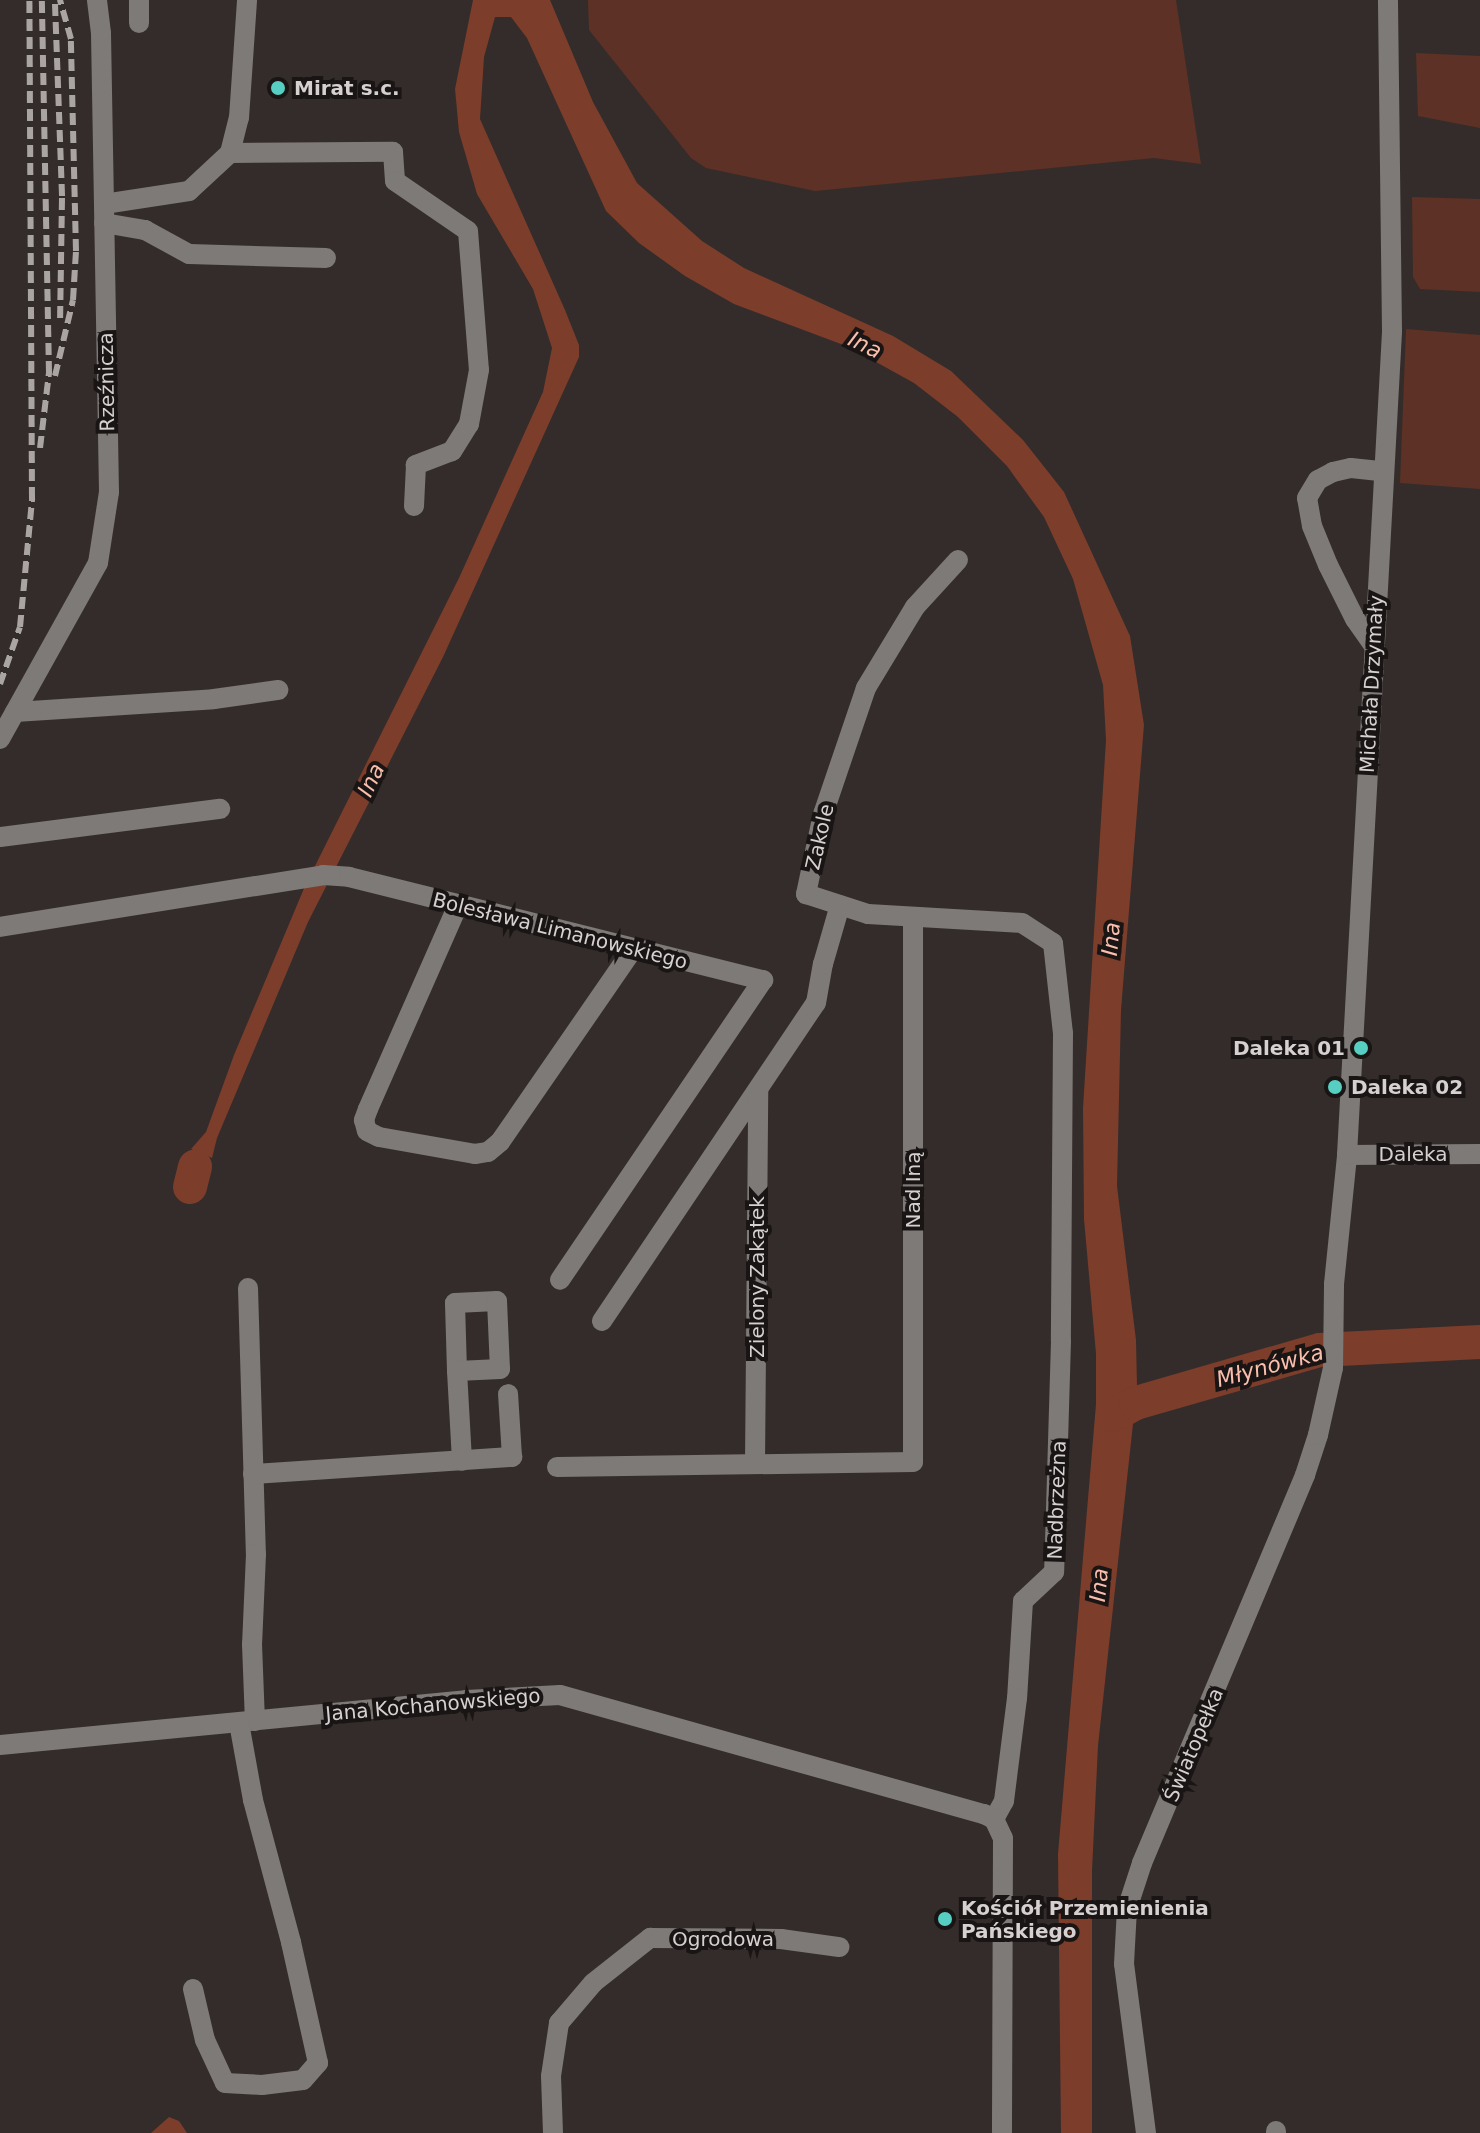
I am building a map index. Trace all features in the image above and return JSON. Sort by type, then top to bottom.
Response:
[{"type":"street","name":"Rzeźnicza","points":[[0,739],[92,575],[103,536],[109,492],[101,33],[97,0]]},
{"type":"street","points":[[139,0],[139,23]]},
{"type":"street","points":[[104,214],[189,191],[230,153],[239,118],[247,0]]},
{"type":"street","name":"Michała Drzymały","points":[[1333,1368],[1334,1284],[1347,1155],[1392,331],[1388,0]]},
{"type":"street","points":[[230,153],[393,152],[395,181],[468,231],[479,370],[469,424],[452,451],[416,465],[414,506]]},
{"type":"street","points":[[104,214],[145,230],[189,254],[326,258]]},
{"type":"street","points":[[1374,646],[1355,619],[1328,565],[1312,526],[1307,498],[1318,480],[1333,472],[1351,468],[1382,471]]},
{"type":"street","name":"Zakole","points":[[958,560],[915,607],[866,688],[823,814],[806,894],[868,914],[1022,923],[1053,943]]},
{"type":"street","points":[[15,712],[214,699],[278,690]]},
{"type":"street","points":[[0,837],[220,809]]},
{"type":"street","name":"Bolesława Limanowskiego","points":[[0,927],[323,875],[349,877],[763,980],[560,1280]]},
{"type":"street","points":[[458,905],[364,1120],[367,1131],[379,1137],[475,1154],[488,1152],[500,1142],[633,949]]},
{"type":"street","points":[[602,1321],[816,1003],[823,964],[840,905]]},
{"type":"street","name":"Nad Iną","points":[[755,1464],[913,1462],[913,917]]},
{"type":"street","name":"Nadbrzeżna","points":[[994,1819],[1004,1801],[1017,1698],[1023,1601],[1054,1572],[1061,1356],[1063,1033],[1053,943]]},
{"type":"street","name":"Zielony Zakątek","points":[[755,1464],[758,1089]]},
{"type":"street","name":"Daleka","points":[[1347,1155],[1480,1154]]},
{"type":"street","points":[[193,1989],[205,2040],[225,2083],[262,2085],[303,2080],[318,2063],[291,1942],[253,1800],[247,1722],[253,1474],[248,1288]]},
{"type":"street","name":"Światopełka","points":[[1146,2133],[1124,1964],[1127,1909],[1142,1863],[1305,1475],[1318,1435],[1333,1368]]},
{"type":"street","points":[[457,1371],[462,1461]]},
{"type":"street","points":[[253,1474],[512,1457],[508,1394]]},
{"type":"street","points":[[557,1467],[755,1464]]},
{"type":"street","name":"Jana Kochanowskiego","points":[[0,1745],[466,1700],[560,1695],[974,1810],[994,1819]]},
{"type":"street","points":[[994,1819],[1003,1838],[1002,2133]]},
{"type":"street","name":"Ogrodowa","points":[[553,2133],[551,2076],[559,2023],[593,1983],[650,1938],[781,1939],[839,1947]]},
{"type":"shaded area","points":[[588,0],[1176,0],[1201,164],[1154,158],[815,191],[706,168],[691,158],[589,30]]},
{"type":"shaded area","points":[[1416,53],[1480,56],[1480,128],[1418,116]]},
{"type":"shaded area","points":[[1412,197],[1480,199],[1480,292],[1420,289],[1413,277]]},
{"type":"shaded area","points":[[1406,329],[1480,335],[1480,489],[1400,483]]},
{"type":"water","points":[[473,0],[550,0],[593,102],[637,183],[702,241],[744,268],[893,336],[951,371],[1023,440],[1064,492],[1130,636],[1144,725],[1121,1010],[1117,1186],[1136,1340],[1137,1387],[1098,1746],[1092,1871],[1092,2133],[1061,2133],[1058,1854],[1096,1404],[1096,1354],[1084,1219],[1083,1108],[1106,740],[1103,685],[1073,579],[1044,517],[1007,466],[958,417],[914,383],[849,347],[734,304],[685,276],[639,243],[606,211],[527,38],[511,17],[495,17],[484,57],[480,119],[565,310],[579,345],[579,357],[443,657],[308,922],[217,1138],[212,1158],[191,1149],[206,1132],[234,1055],[305,886],[459,578],[543,392],[552,348],[533,289],[477,194],[459,132],[455,89]]},
{"type":"water","points":[[169,2117],[179,2121],[187,2133],[151,2133]]},
{"type":"waterway","name":"Ina","points":[[190,1187],[195,1167]]},
{"type":"waterway","name":"Młynówka","points":[[1114,1415],[1136,1403],[1320,1350],[1480,1342]]},
{"type":"railway","points":[[0,684],[20,627],[32,499],[29,0]]},
{"type":"railway","points":[[40,448],[49,373],[42,0]]},
{"type":"railway","points":[[55,376],[73,300],[76,251],[71,39],[60,0]]},
{"type":"railway","points":[[55,4],[62,198],[60,324]]},
{"type":"place","name":"Mirat s.c.","points":[[278,88]]},
{"type":"place","name":"Daleka 01","points":[[1361,1048]]},
{"type":"place","name":"Daleka 02","points":[[1335,1087]]},
{"type":"place","name":"Kościół Przemienienia Pańskiego","points":[[945,1919]]}]
